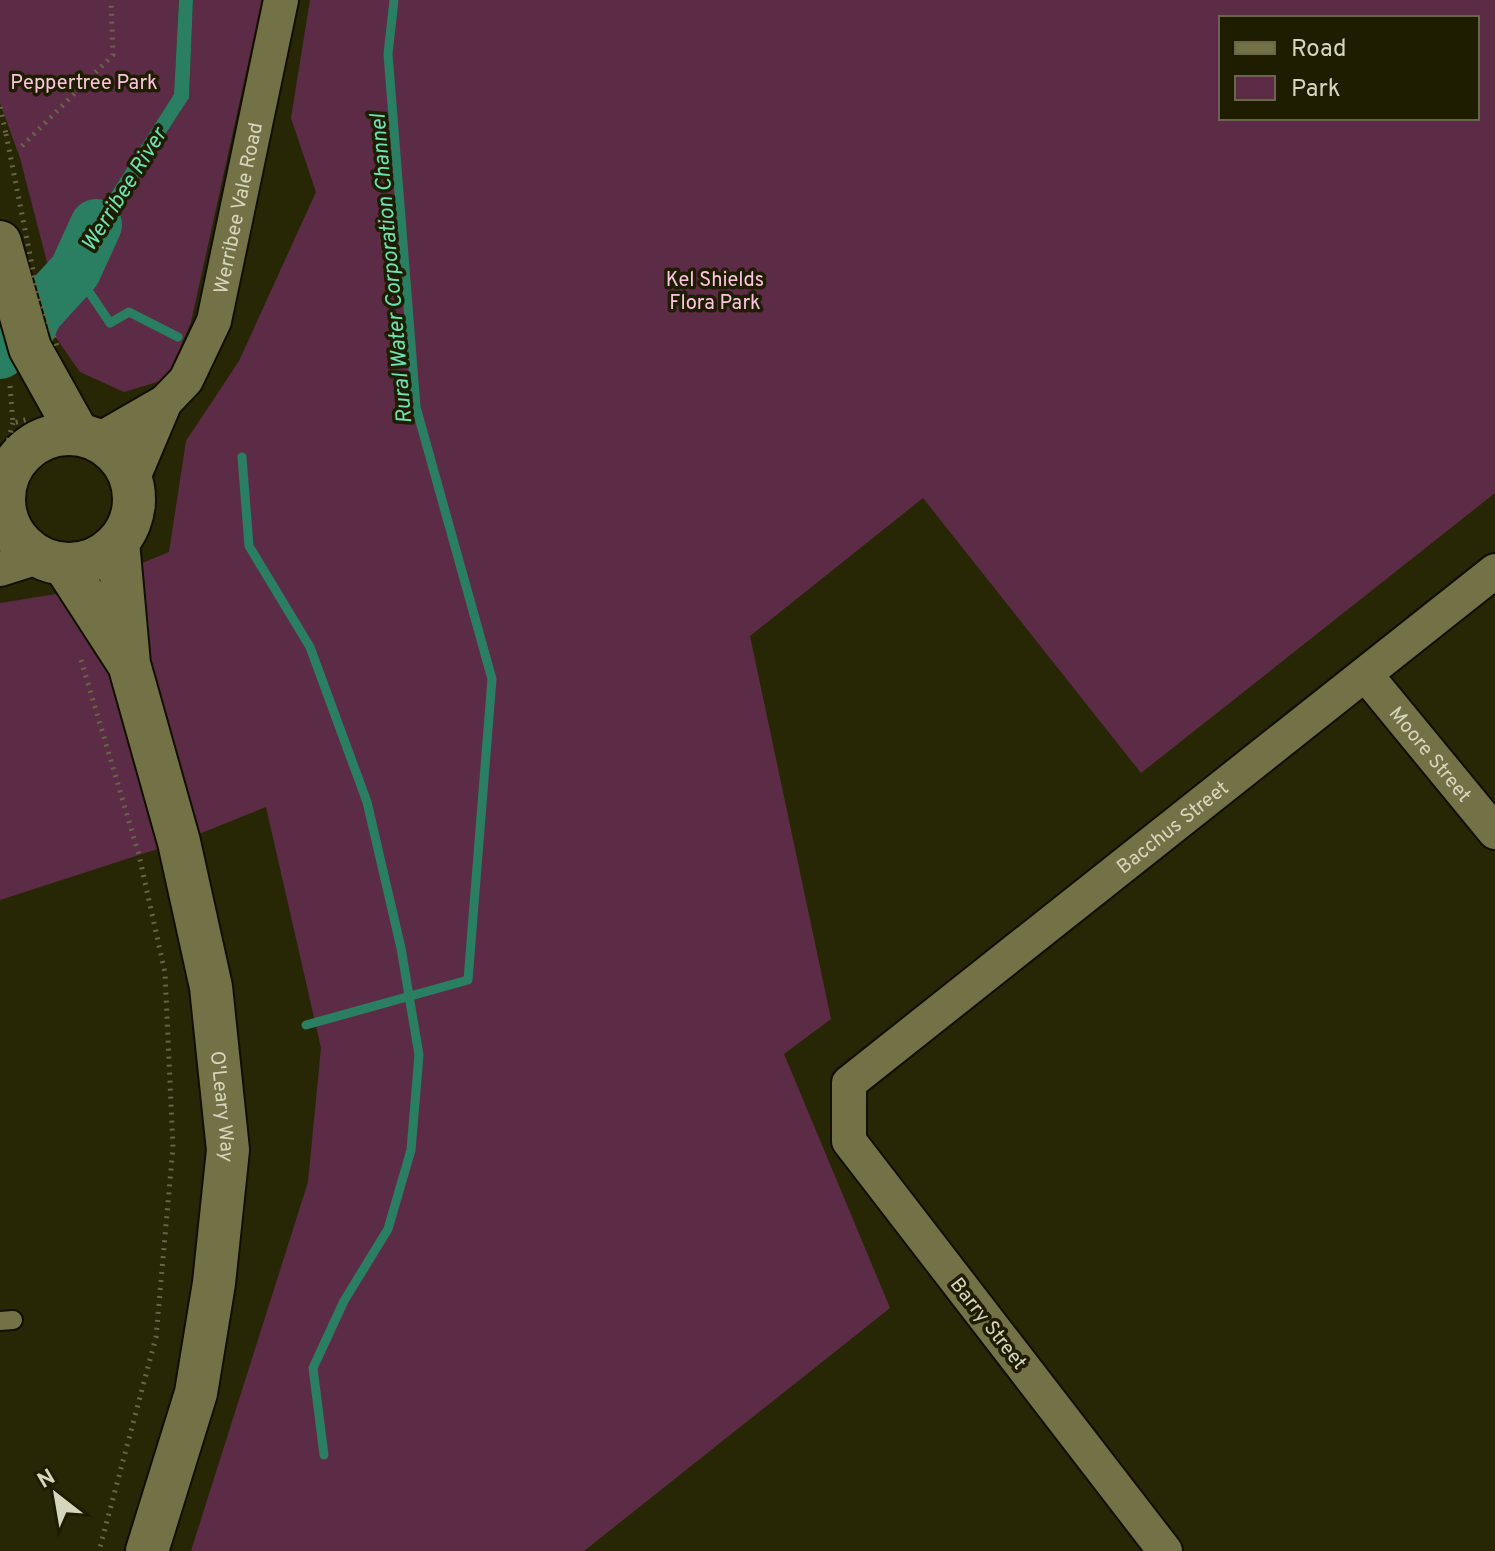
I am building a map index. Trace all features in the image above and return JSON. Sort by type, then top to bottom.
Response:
[{"type":"street","name":"Werribee Vale Road","points":[[132,480],[165,402],[186,380],[214,321],[281,0]]},
{"type":"street","points":[[0,242],[44,348],[88,437],[125,464],[132,480],[133,513],[118,542],[103,555],[84,563],[34,564],[9,527],[8,473],[30,419],[44,348]]},
{"type":"street","name":"Werribee Vale Road","points":[[88,437],[165,402]]},
{"type":"street","points":[[8,473],[48,438],[88,437]]},
{"type":"street","name":"O'Leary Way","points":[[118,542],[129,664],[179,842],[211,987],[228,1150],[214,1283],[196,1393],[147,1551]]},
{"type":"street","name":"O'Leary Way","points":[[34,564],[129,664]]},
{"type":"street","name":"Bacchus Street","points":[[849,1083],[1495,571]]},
{"type":"street","name":"Moore Street","points":[[1366,675],[1495,832]]},
{"type":"street","name":"Barry Street","points":[[849,1083],[849,1141],[1165,1551]]},
{"type":"path","points":[[22,146],[113,55],[111,0]]},
{"type":"path","points":[[0,107],[37,290],[44,348]]},
{"type":"path","points":[[77,646],[139,855],[165,973],[173,1147],[156,1337],[99,1551]]},
{"type":"green space","name":"Peppertree Park","points":[[0,0],[179,0],[174,94],[87,231],[56,297],[20,158],[0,103]]},
{"type":"green space","points":[[193,0],[262,0],[191,322],[167,379],[124,392],[80,372],[54,335],[97,239],[189,98]]},
{"type":"green space","name":"Kel Shields Flora Park","points":[[310,0],[1495,0],[1495,493],[1141,773],[923,498],[750,636],[831,1019],[784,1054],[890,1308],[584,1551],[191,1551],[308,1182],[321,1048],[266,807],[179,842],[0,900],[0,603],[75,591],[169,552],[186,441],[239,361],[316,192],[291,118]]},
{"type":"water","points":[[179,0],[193,0],[189,98],[97,239],[47,354],[35,345],[87,231],[174,94]]},
{"type":"waterway","name":"Rural Water Corporation Channel","points":[[306,1025],[468,980],[492,679],[416,407],[388,54],[394,0]]},
{"type":"waterway","name":"Werribee River","points":[[0,353],[75,271],[96,225]]},
{"type":"waterway","points":[[75,271],[110,323],[129,312],[178,337]]},
{"type":"waterway","points":[[242,457],[249,546],[310,647],[367,802],[401,948],[419,1055],[411,1150],[388,1229],[344,1301],[313,1368],[324,1455]]}]
